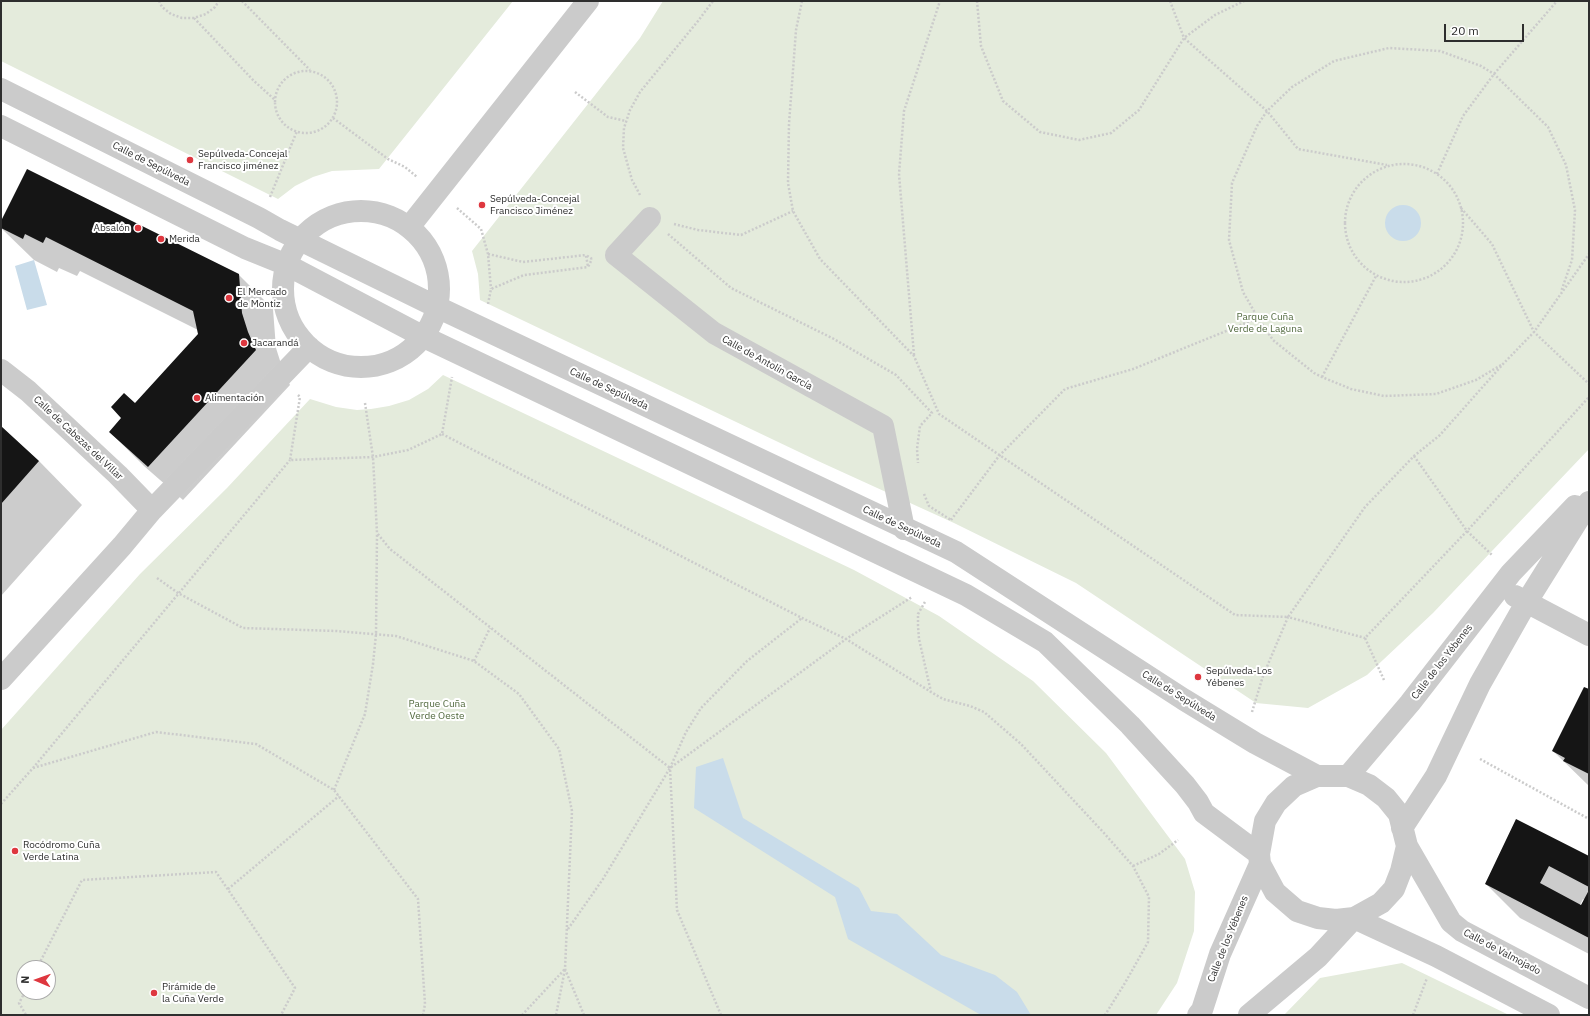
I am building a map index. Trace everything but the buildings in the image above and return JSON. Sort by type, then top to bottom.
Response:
[{"type":"street","points":[[410,226],[588,1]]},
{"type":"street","name":"Calle de Sepúlveda","points":[[1,90],[437,307],[904,529],[956,552],[1183,700],[1255,743],[1317,776],[1348,776]]},
{"type":"street","points":[[1,126],[245,248],[287,265],[424,337],[966,595],[1045,642],[1130,725],[1185,785],[1198,802],[1204,813],[1259,859],[1275,892],[1297,911],[1318,918],[1336,920],[1354,918],[1436,956],[1549,1015]]},
{"type":"street","points":[[352,210],[381,212],[410,226],[429,248],[439,274],[437,307],[424,337],[414,348],[386,364],[358,367],[331,361],[309,347],[291,323],[283,294],[287,265],[300,240],[324,219],[352,210]]},
{"type":"street","name":"Calle de Antolín García","points":[[650,218],[616,255],[714,333],[883,426],[904,529]]},
{"type":"street","points":[[1,679],[122,546],[152,510],[309,347]]},
{"type":"street","name":"Calle de Cabezas del Villar","points":[[1,370],[28,391],[118,475],[152,510]]},
{"type":"street","name":"Calle de los Yébenes","points":[[1348,776],[1410,703],[1506,580],[1589,490]]},
{"type":"street","points":[[1404,837],[1436,776],[1480,684],[1526,603],[1589,502]]},
{"type":"street","points":[[1506,580],[1526,603],[1589,635]]},
{"type":"street","name":"Calle de los Yébenes","points":[[1198,1015],[1202,1010],[1220,954],[1259,859],[1266,822],[1276,803],[1294,786],[1317,776]]},
{"type":"street","points":[[1250,1015],[1318,957],[1354,918],[1381,903],[1394,889],[1401,870],[1404,837],[1398,814],[1386,798],[1369,785],[1348,776]]},
{"type":"street","name":"Calle de Valmojado","points":[[1404,837],[1451,922],[1462,931],[1589,998]]},
{"type":"path","points":[[158,1],[171,14],[182,18],[194,18],[206,14],[215,7],[219,1]]},
{"type":"path","points":[[242,1],[311,71]]},
{"type":"path","points":[[802,1],[796,30],[789,124],[788,183],[793,211],[820,259],[914,356]]},
{"type":"path","points":[[940,1],[904,111],[898,174],[914,356],[939,414],[1235,615],[1288,617],[1365,638]]},
{"type":"path","points":[[977,1],[981,46],[1003,101],[1040,132],[1079,140],[1111,133],[1139,110],[1184,38],[1215,14],[1244,1]]},
{"type":"path","points":[[1170,1],[1184,38],[1267,112],[1298,149],[1388,165],[1405,163],[1422,166],[1437,174],[1448,183],[1456,194],[1461,208],[1463,227],[1458,246],[1447,263],[1432,275],[1414,282],[1394,282],[1376,276],[1356,258],[1349,246],[1344,226],[1347,206],[1356,188],[1370,174],[1388,165]]},
{"type":"path","points":[[1437,174],[1463,116],[1494,74],[1557,1]]},
{"type":"path","points":[[194,18],[254,81],[275,100]]},
{"type":"path","points":[[1503,364],[1476,380],[1436,394],[1384,396],[1351,389],[1314,373],[1273,340],[1243,292],[1229,240],[1232,183],[1257,126],[1267,112],[1292,87],[1334,61],[1389,48],[1440,52],[1481,66],[1494,74],[1548,127],[1566,165],[1576,210],[1572,260],[1561,294]]},
{"type":"path","points":[[300,71],[311,71],[320,74],[328,80],[334,88],[337,98],[337,108],[333,118],[326,126],[317,131],[307,133],[288,127],[281,119],[275,100],[277,90],[283,81],[291,74],[300,71]]},
{"type":"path","points":[[575,92],[608,117],[626,121]]},
{"type":"path","points":[[333,118],[388,159],[405,167],[418,177]]},
{"type":"path","points":[[271,196],[297,131]]},
{"type":"path","points":[[456,207],[481,229],[488,254],[491,289],[488,305]]},
{"type":"path","points":[[1461,208],[1492,244],[1534,332],[1589,384]]},
{"type":"path","points":[[650,218],[698,230],[741,235],[793,211]]},
{"type":"path","points":[[488,254],[523,262],[586,255]]},
{"type":"path","points":[[1252,713],[1263,676],[1288,617],[1365,508],[1414,456],[1440,435],[1503,364],[1534,332],[1589,254]]},
{"type":"path","points":[[491,289],[524,275],[588,267]]},
{"type":"path","points":[[1322,377],[1376,276]]},
{"type":"path","points":[[951,520],[999,456],[1064,389],[1132,369],[1258,318]]},
{"type":"path","points":[[442,434],[452,374]]},
{"type":"path","points":[[1,804],[33,768],[290,460],[300,397]]},
{"type":"path","points":[[1365,638],[1467,531],[1589,397]]},
{"type":"path","points":[[334,790],[365,714],[376,634],[377,533],[373,457],[366,403]]},
{"type":"path","points":[[290,460],[373,457],[408,450],[442,434]]},
{"type":"path","points":[[442,434],[846,639],[931,692]]},
{"type":"path","points":[[1414,456],[1467,531],[1506,580]]},
{"type":"path","points":[[377,533],[390,549],[670,768],[677,910],[721,1015]]},
{"type":"path","points":[[157,578],[178,593],[243,628],[396,636],[474,662],[519,694],[559,749],[572,811],[568,930],[565,969],[556,1015]]},
{"type":"path","points":[[670,768],[846,639],[937,580]]},
{"type":"path","points":[[568,930],[603,879],[670,768],[686,732],[702,708],[747,660],[802,618]]},
{"type":"path","points":[[474,662],[490,628]]},
{"type":"path","points":[[1365,638],[1384,680]]},
{"type":"path","points":[[33,768],[156,732],[256,744],[334,790],[418,900],[425,1004],[423,1015]]},
{"type":"path","points":[[1480,759],[1589,819]]},
{"type":"path","points":[[228,890],[339,796]]},
{"type":"path","points":[[1133,866],[1159,854],[1178,840]]},
{"type":"path","points":[[41,960],[82,880],[216,872],[295,988],[281,1015]]},
{"type":"path","points":[[1105,1015],[1148,942],[1149,897]]},
{"type":"path","points":[[522,1015],[565,969]]},
{"type":"path","points":[[565,969],[584,1015]]},
{"type":"path","points":[[1413,1015],[1428,975]]},
{"type":"path","points":[[20,1000],[19,1003],[26,1015]]},
{"type":"green space","points":[[1,1],[513,1],[379,169],[332,171],[313,177],[295,186],[278,199],[1,61]]},
{"type":"green space","name":"Parque Cuña Verde de Laguna","points":[[663,1],[1589,1],[1589,449],[1433,613],[1367,675],[1308,708],[1256,703],[1076,583],[954,523],[818,461],[480,300],[478,274],[472,251],[640,38]]},
{"type":"green space","name":"Parque Cuña Verde Oeste","points":[[443,375],[854,570],[939,616],[1033,681],[1106,753],[1185,859],[1195,892],[1194,931],[1177,983],[1156,1015],[1,1015],[1,730],[140,574],[227,488],[310,399],[336,407],[357,410],[389,406],[409,400],[428,389]]},
{"type":"green space","points":[[1402,963],[1509,1015],[1284,1015],[1320,978]]},
{"type":"water","points":[[1403,205],[1416,210],[1421,223],[1416,236],[1403,241],[1390,236],[1385,223],[1390,210]]},
{"type":"water","points":[[34,260],[47,305],[27,310],[15,266]]},
{"type":"water","points":[[723,758],[743,818],[859,888],[871,911],[897,914],[941,955],[995,975],[1017,992],[1031,1015],[981,1015],[848,939],[835,897],[694,808],[696,767]]},
{"type":"place","name":"Sepúlveda-Concejal Francisco jiménez","points":[[190,160]]},
{"type":"place","name":"Sepúlveda-Concejal Francisco Jiménez","points":[[482,205]]},
{"type":"place","name":"Absalón","points":[[138,228]]},
{"type":"place","name":"Merida","points":[[161,239]]},
{"type":"place","name":"El Mercado de Montiz","points":[[229,298]]},
{"type":"place","name":"Jacarandá","points":[[244,343]]},
{"type":"place","name":"Alimentación","points":[[197,398]]},
{"type":"place","name":"Sepúlveda-Los Yébenes","points":[[1198,677]]},
{"type":"place","name":"Rocódromo Cuña Verde Latina","points":[[15,851]]},
{"type":"place","name":"Pirámide de la Cuña Verde","points":[[154,993]]}]
